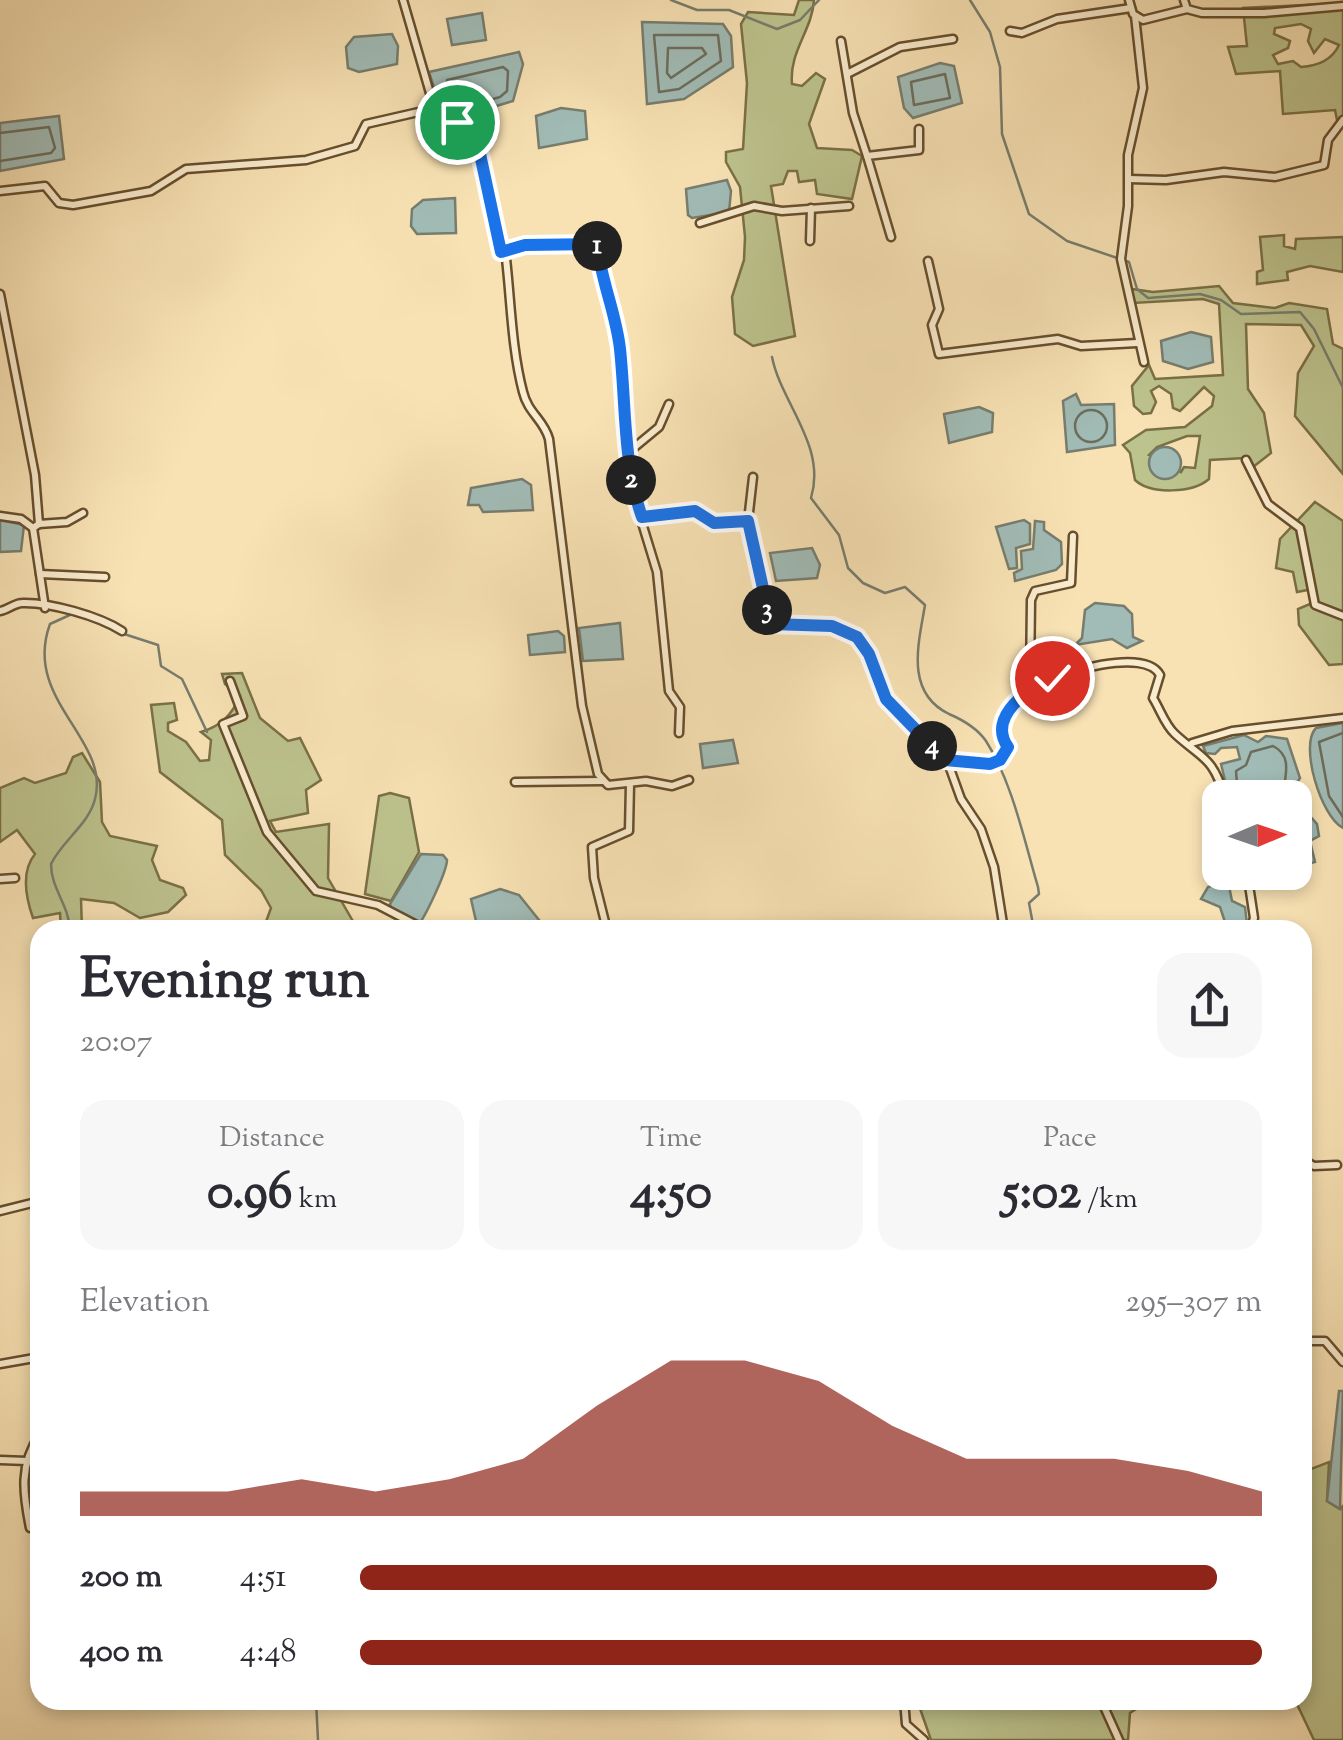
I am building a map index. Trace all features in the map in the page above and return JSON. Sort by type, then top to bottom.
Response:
[{"type":"street","points":[[404,0],[423,78],[437,108],[457,122],[480,154],[501,252],[597,244],[602,286],[620,345],[632,487],[657,572],[669,691],[680,707],[680,732]]},
{"type":"street","points":[[1184,0],[1187,9]]},
{"type":"street","points":[[1132,8],[1143,20],[1187,9],[1202,14],[1264,13],[1343,6]]},
{"type":"street","points":[[1010,31],[1022,33],[1056,19],[1132,8]]},
{"type":"street","points":[[1132,8],[1143,88],[1128,155],[1121,259],[1144,362]]},
{"type":"street","points":[[846,74],[900,47],[953,39]]},
{"type":"street","points":[[841,40],[846,74],[891,237]]},
{"type":"street","points":[[0,190],[38,186],[49,188],[59,203],[104,200],[151,191],[186,169],[300,161],[350,148],[359,142],[366,124],[437,108]]},
{"type":"street","points":[[1129,178],[1224,172],[1276,176],[1324,166],[1328,140],[1343,120]]},
{"type":"street","points":[[867,156],[919,150],[919,129]]},
{"type":"street","points":[[700,223],[754,206],[782,211],[849,206]]},
{"type":"street","points":[[810,240],[811,208]]},
{"type":"street","points":[[505,250],[523,392],[531,416],[542,422],[550,439],[582,706],[602,781]]},
{"type":"street","points":[[928,261],[939,310],[932,325],[939,354],[1058,339],[1081,346],[1138,343]]},
{"type":"street","points":[[0,294],[35,474],[45,608]]},
{"type":"street","points":[[629,452],[659,427],[669,404]]},
{"type":"street","points":[[1246,460],[1268,504],[1300,528],[1313,601],[1343,616]]},
{"type":"street","points":[[753,477],[748,521],[771,624],[832,626],[857,637],[869,654],[886,699],[945,760],[961,799],[986,840],[1002,920]]},
{"type":"street","points":[[642,517],[695,511],[714,523],[748,521]]},
{"type":"street","points":[[0,516],[36,526],[67,522],[82,513]]},
{"type":"street","points":[[1033,682],[1027,668],[1031,600],[1041,589],[1071,582],[1073,536]]},
{"type":"street","points":[[40,574],[105,577]]},
{"type":"street","points":[[0,611],[18,603],[86,613],[122,631]]},
{"type":"street","points":[[945,760],[990,764],[1000,760],[1008,747],[1000,734],[1001,721],[1033,682],[1139,659],[1158,671],[1153,698],[1170,728],[1191,744],[1218,780]]},
{"type":"street","points":[[230,681],[243,716],[223,724],[267,832],[316,891],[378,905],[407,920]]},
{"type":"street","points":[[1191,744],[1232,731],[1343,718]]},
{"type":"street","points":[[515,782],[654,782],[672,786],[689,780]]},
{"type":"street","points":[[604,920],[594,878],[592,847],[629,830],[630,784]]},
{"type":"street","points":[[0,880],[15,878]]},
{"type":"street","points":[[1250,890],[1253,920]]},
{"type":"street","points":[[1312,1165],[1338,1165]]},
{"type":"street","points":[[0,1211],[30,1204]]},
{"type":"street","points":[[1312,1341],[1325,1341],[1343,1362]]},
{"type":"street","points":[[0,1364],[30,1359]]},
{"type":"street","points":[[30,1453],[22,1487],[30,1528]]},
{"type":"street","points":[[0,1460],[26,1461]]},
{"type":"street","points":[[905,1710],[906,1724],[924,1740]]},
{"type":"street","points":[[1106,1710],[1119,1740]]},
{"type":"green space","points":[[799,0],[814,0],[794,61],[792,84],[802,86],[816,73],[825,79],[809,124],[817,148],[852,150],[862,156],[852,199],[817,194],[815,180],[799,182],[797,171],[788,171],[783,184],[771,186],[795,336],[753,346],[735,334],[732,297],[744,260],[745,237],[740,187],[726,162],[726,152],[743,149],[747,83],[741,24],[748,12],[794,15]]},
{"type":"green space","points":[[1343,3],[1343,121],[1337,120],[1335,110],[1283,114],[1280,71],[1236,74],[1228,47],[1247,46],[1243,8]],"holes":[[[1301,24],[1311,29],[1308,41],[1314,53],[1325,39],[1339,45],[1332,55],[1307,66],[1293,61],[1278,64],[1273,55],[1288,48],[1290,41],[1274,34],[1275,28]]]},
{"type":"green space","points":[[1284,235],[1284,246],[1295,249],[1296,239],[1343,237],[1343,272],[1310,266],[1287,272],[1288,280],[1257,284],[1257,272],[1263,270],[1260,237]]},
{"type":"green space","points":[[1219,286],[1233,303],[1275,308],[1289,303],[1327,309],[1333,344],[1343,349],[1343,474],[1295,416],[1298,373],[1314,346],[1301,325],[1246,324],[1248,389],[1264,413],[1271,453],[1253,467],[1245,458],[1210,460],[1209,479],[1183,489],[1161,490],[1135,480],[1130,453],[1123,445],[1146,430],[1185,427],[1212,406],[1214,396],[1204,387],[1180,411],[1173,408],[1171,394],[1159,386],[1151,391],[1156,402],[1151,413],[1143,414],[1134,406],[1132,386],[1149,365],[1155,379],[1223,375],[1219,304],[1203,299],[1133,303],[1132,289],[1153,292]],"holes":[[[1187,436],[1200,436],[1195,468],[1184,467],[1181,472],[1149,455],[1157,447]]]},
{"type":"green space","points":[[1315,502],[1343,521],[1343,664],[1329,665],[1299,625],[1298,609],[1317,601],[1313,589],[1297,592],[1293,572],[1276,568],[1280,539]]},
{"type":"green space","points":[[242,673],[260,718],[288,741],[300,738],[321,780],[306,790],[308,813],[270,821],[276,832],[329,824],[328,878],[352,920],[267,920],[271,908],[261,890],[225,855],[222,820],[160,772],[151,705],[174,703],[177,720],[168,723],[168,731],[186,742],[200,761],[209,760],[211,740],[201,732],[225,719],[240,696],[225,684],[222,674]]},
{"type":"green space","points":[[82,753],[100,782],[102,822],[110,836],[157,846],[152,860],[160,880],[183,888],[186,895],[168,912],[140,918],[114,903],[81,899],[82,920],[60,920],[60,913],[33,918],[26,876],[35,854],[17,830],[0,842],[0,788],[24,778],[35,783],[66,773],[73,757]]},
{"type":"green space","points":[[390,793],[409,798],[419,852],[391,901],[365,894],[379,796]]},
{"type":"green space","points":[[1329,1462],[1327,1501],[1340,1509],[1343,1506],[1343,1740],[1314,1740],[1300,1710],[1312,1710],[1312,1469]]},
{"type":"green space","points":[[920,1710],[1135,1710],[1130,1713],[1128,1740],[931,1740]]},
{"type":"water","points":[[482,13],[486,40],[452,45],[447,19]]},
{"type":"water","points":[[642,22],[723,24],[731,36],[733,67],[684,99],[647,104]]},
{"type":"water","points":[[392,34],[398,46],[397,64],[359,72],[348,68],[346,47],[354,37]]},
{"type":"water","points":[[519,52],[523,64],[513,101],[460,117],[438,100],[429,72]]},
{"type":"water","points":[[940,63],[954,66],[962,103],[913,118],[904,108],[898,77]]},
{"type":"water","points":[[561,108],[585,111],[587,139],[539,148],[536,116]]},
{"type":"water","points":[[59,116],[64,159],[0,171],[0,123]]},
{"type":"water","points":[[727,180],[731,191],[729,212],[692,218],[688,215],[686,189]]},
{"type":"water","points":[[455,198],[456,233],[417,234],[411,226],[412,209],[423,200]]},
{"type":"water","points":[[1191,332],[1211,337],[1213,362],[1188,369],[1163,361],[1161,341]]},
{"type":"water","points":[[1076,394],[1081,405],[1114,404],[1115,445],[1067,452],[1063,401]]},
{"type":"water","points":[[979,407],[993,413],[992,432],[949,443],[944,414]]},
{"type":"water","points":[[1165,447],[1176,452],[1181,463],[1176,474],[1165,479],[1154,474],[1149,463],[1154,452]]},
{"type":"water","points":[[522,479],[531,485],[533,510],[483,512],[479,505],[468,505],[471,488]]},
{"type":"water","points":[[0,520],[24,525],[21,551],[0,552]]},
{"type":"water","points":[[1024,520],[1030,524],[1030,544],[1016,548],[1017,568],[1009,569],[996,527]]},
{"type":"water","points":[[1035,521],[1044,522],[1044,530],[1061,542],[1062,564],[1056,570],[1015,581],[1014,573],[1022,569],[1021,551],[1033,549]]},
{"type":"water","points":[[812,548],[820,565],[817,578],[776,581],[770,553]]},
{"type":"water","points":[[1095,603],[1124,606],[1132,614],[1133,637],[1142,641],[1127,648],[1112,639],[1075,645],[1082,638],[1085,610]]},
{"type":"water","points":[[620,623],[623,659],[583,661],[579,628]]},
{"type":"water","points":[[558,631],[564,636],[565,652],[530,655],[528,635]]},
{"type":"water","points":[[1343,723],[1343,828],[1320,796],[1310,749],[1316,728]]},
{"type":"water","points":[[1244,735],[1258,742],[1266,736],[1287,739],[1300,778],[1225,780],[1221,764],[1240,759],[1237,747],[1221,748],[1215,754],[1206,753],[1203,746]]},
{"type":"water","points":[[733,740],[738,763],[703,768],[700,744]]},
{"type":"water","points":[[1312,818],[1317,824],[1319,836],[1312,840]]},
{"type":"water","points":[[421,854],[443,855],[447,860],[444,873],[421,920],[411,920],[392,911],[390,904]]},
{"type":"water","points":[[500,889],[519,895],[539,920],[476,920],[471,899]]},
{"type":"water","points":[[1206,890],[1230,890],[1232,901],[1245,907],[1247,920],[1224,920],[1220,907],[1201,899]]},
{"type":"water","points":[[1339,1391],[1343,1391],[1340,1509],[1327,1501]]},
{"type":"waterway","points":[[671,0],[697,10],[729,10],[777,29],[800,20],[819,0]]},
{"type":"waterway","points":[[970,0],[990,32],[1000,67],[1002,134],[1029,214],[1067,241],[1129,262],[1137,289],[1148,298],[1200,294],[1221,300],[1241,314],[1300,312],[1314,329],[1343,388]]},
{"type":"waterway","points":[[772,357],[813,460],[811,498],[839,535],[848,568],[863,583],[885,593],[905,587],[925,605],[918,650],[925,693],[935,705],[982,736],[1004,775],[1038,887],[1039,894],[1029,903],[1032,920]]},
{"type":"waterway","points":[[68,920],[51,864],[92,808],[97,777],[91,757],[47,675],[45,651],[50,624],[72,614]]},
{"type":"waterway","points":[[121,633],[158,645],[161,666],[182,679],[207,732]]},
{"type":"waterway","points":[[316,1710],[318,1740]]},
{"type":"route","points":[[457,122],[480,154],[501,252],[525,245],[597,244],[602,286],[620,345],[630,475],[642,517],[695,511],[714,523],[748,521],[771,624],[832,626],[857,637],[869,654],[886,699],[902,720],[945,760],[990,764],[1000,760],[1008,750],[1000,734],[1001,721],[1033,682],[1052,678]]}]
